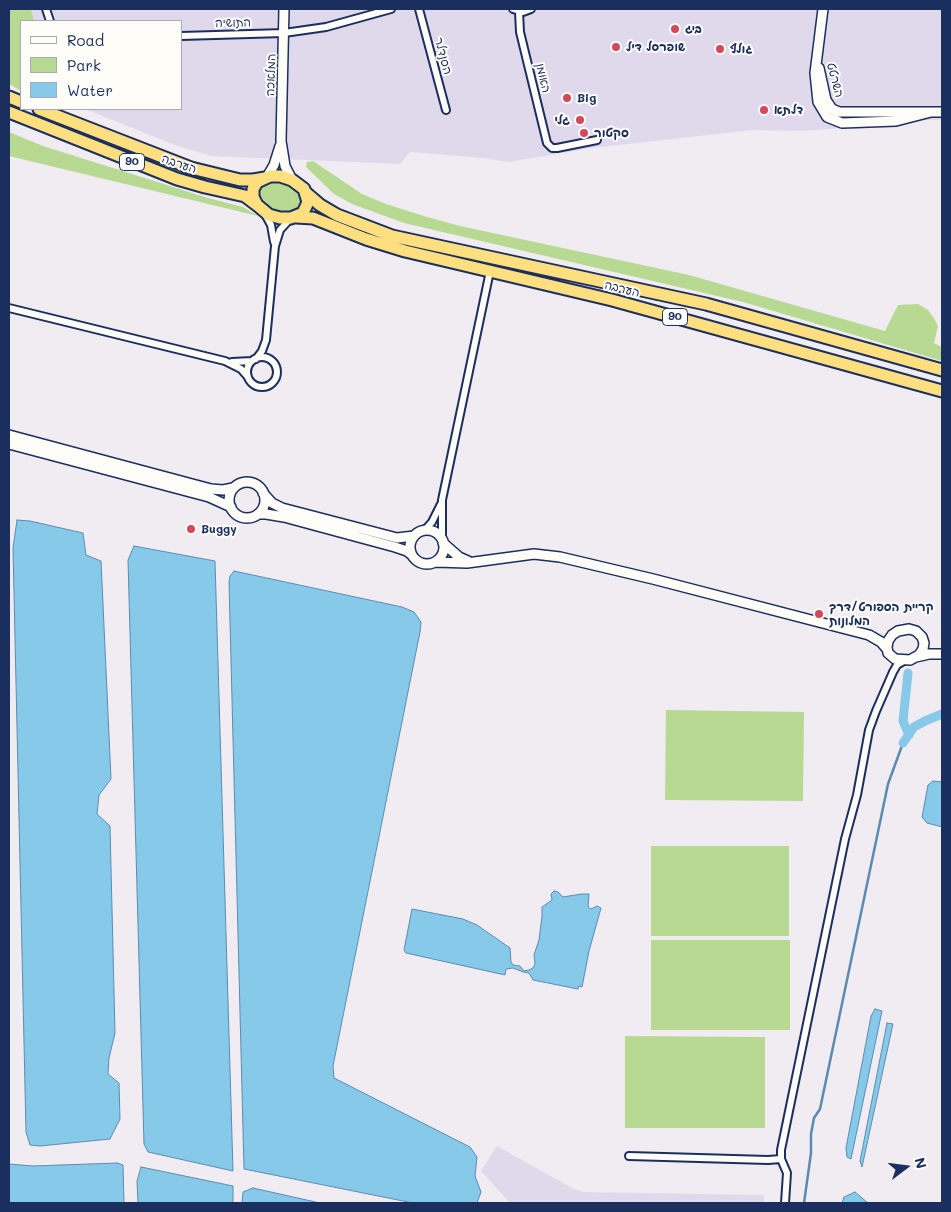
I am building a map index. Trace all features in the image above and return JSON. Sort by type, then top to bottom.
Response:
[{"type":"highway","name":"הערבה","points":[[42,110],[191,168],[240,180],[266,177]]},
{"type":"highway","name":"הערבה","points":[[9,112],[176,178],[245,196],[260,209]]},
{"type":"highway","name":"90","points":[[266,177],[280,176],[292,180],[306,193]]},
{"type":"highway","points":[[260,209],[253,197],[253,189],[257,182],[266,177]]},
{"type":"highway","name":"הערבה","points":[[306,193],[320,205],[337,215],[392,236],[713,306],[942,370]]},
{"type":"highway","points":[[293,218],[303,213],[308,206],[306,193]]},
{"type":"highway","name":"90","points":[[260,209],[280,218],[293,218]]},
{"type":"highway","name":"הערבה","points":[[293,218],[313,218],[386,246],[638,307],[942,391]]},
{"type":"street","name":"המלאכה","points":[[284,9],[281,141],[285,166],[292,180]]},
{"type":"street","name":"התושיה","points":[[182,36],[284,33],[326,27],[391,9]]},
{"type":"street","name":"הסנדלר","points":[[419,9],[446,110]]},
{"type":"street","points":[[516,10],[526,12],[531,9]]},
{"type":"street","name":"השרטט","points":[[823,9],[815,73],[818,102],[823,113],[831,120],[842,123],[896,120],[931,112],[942,112]]},
{"type":"street","name":"האומן","points":[[516,10],[547,143],[552,148],[560,148],[597,140]]},
{"type":"street","name":"המלאכה","points":[[266,177],[276,160],[281,141]]},
{"type":"street","points":[[248,377],[248,370],[263,350],[266,340],[274,246],[271,225],[260,209]]},
{"type":"street","points":[[274,246],[280,230],[293,218]]},
{"type":"street","points":[[9,435],[211,489],[223,490],[233,488],[243,482],[249,482],[260,488],[272,503],[282,508],[397,538],[414,536],[424,530],[436,515],[442,500],[490,271]]},
{"type":"street","points":[[9,308],[225,361],[241,369],[256,386],[266,387],[274,381],[277,372],[276,367],[270,360],[266,340]]},
{"type":"street","points":[[225,361],[254,360],[261,357],[270,360]]},
{"type":"street","points":[[9,444],[209,497],[230,507],[236,515],[241,517],[247,518],[258,514],[284,517],[395,547],[407,551],[422,564],[474,562],[527,554],[554,556],[869,634],[881,642],[893,657],[893,672]]},
{"type":"street","points":[[230,507],[229,499],[233,488]]},
{"type":"street","points":[[258,514],[264,504],[263,493]]},
{"type":"street","points":[[436,562],[442,557],[444,552],[442,541],[442,500]]},
{"type":"street","points":[[424,530],[435,532],[459,557],[474,562]]},
{"type":"street","points":[[412,555],[410,547],[414,536]]},
{"type":"street","points":[[869,634],[912,630],[918,632],[942,653]]},
{"type":"street","points":[[887,648],[890,638],[898,631]]},
{"type":"street","points":[[916,657],[924,646],[922,637]]},
{"type":"street","points":[[785,1203],[787,1173],[781,1159],[781,1150],[845,839],[857,795],[869,730],[897,666],[904,660],[942,653]]},
{"type":"street","points":[[893,657],[904,660]]},
{"type":"street","points":[[630,1156],[781,1159]]},
{"type":"shaded area","points":[[9,9],[942,9],[942,120],[803,131],[753,130],[592,148],[509,162],[410,152],[400,164],[211,156],[175,145],[88,110],[182,110],[182,20],[20,20]]},
{"type":"shaded area","points":[[497,1146],[572,1188],[583,1192],[764,1195],[763,1203],[510,1203],[481,1171]]},
{"type":"green space","points":[[9,9],[31,9],[34,20],[20,20],[20,90],[9,84]]},
{"type":"green space","points":[[9,132],[43,146],[208,198],[243,207],[258,216],[9,156]]},
{"type":"green space","points":[[313,161],[362,194],[427,217],[460,226],[689,275],[885,331],[898,305],[918,304],[928,310],[938,326],[934,343],[942,347],[942,361],[743,302],[404,223],[352,204],[334,194],[306,167],[307,162]]},
{"type":"green space","points":[[270,181],[285,182],[300,192],[304,205],[294,213],[276,213],[258,200],[258,188]]},
{"type":"green space","points":[[666,710],[804,712],[803,801],[665,800]]},
{"type":"green space","points":[[651,846],[789,846],[789,936],[651,936]]},
{"type":"green space","points":[[651,940],[790,940],[790,1030],[651,1030]]},
{"type":"green space","points":[[625,1036],[765,1037],[765,1128],[625,1128]]},
{"type":"water","points":[[17,520],[30,521],[83,533],[86,555],[101,561],[111,779],[99,795],[97,814],[110,826],[115,1033],[109,1058],[108,1074],[119,1083],[120,1119],[110,1139],[40,1146],[30,1145],[26,1132],[13,548]]},
{"type":"water","points":[[134,546],[215,561],[233,1171],[148,1152],[144,1144],[128,560]]},
{"type":"water","points":[[234,571],[402,607],[414,612],[421,622],[333,1066],[334,1078],[470,1147],[477,1157],[475,1176],[481,1192],[477,1203],[413,1203],[244,1169],[229,582],[230,576]]},
{"type":"water","points":[[933,781],[942,782],[942,827],[927,823],[922,817],[928,785]]},
{"type":"water","points":[[554,891],[563,897],[589,894],[588,907],[591,909],[597,906],[601,908],[589,951],[582,987],[579,986],[578,989],[533,980],[529,973],[513,968],[506,969],[505,975],[406,953],[404,950],[412,909],[463,919],[477,925],[510,948],[513,965],[520,966],[524,971],[529,970],[535,964],[534,955],[539,940],[542,907],[552,900],[551,894]]},
{"type":"water","points":[[875,1009],[882,1011],[851,1159],[847,1157],[846,1148],[871,1016]]},
{"type":"water","points":[[887,1023],[893,1024],[862,1167],[860,1161]]},
{"type":"water","points":[[117,1163],[123,1165],[124,1203],[9,1203],[9,1164],[33,1166]]},
{"type":"water","points":[[141,1167],[233,1186],[233,1203],[138,1203],[137,1181]]},
{"type":"water","points":[[253,1188],[320,1203],[242,1203],[243,1192]]},
{"type":"water","points":[[855,1192],[868,1203],[842,1203],[844,1197]]},
{"type":"waterway","points":[[908,673],[903,721],[909,735]]},
{"type":"waterway","points":[[903,743],[914,727],[942,714]]},
{"type":"waterway","points":[[804,1203],[814,1118],[820,1109],[888,784],[903,743]]},
{"type":"place","name":"ביג","points":[[675,29]]},
{"type":"place","name":"שופרסל דיל","points":[[616,47]]},
{"type":"place","name":"גולף","points":[[720,49]]},
{"type":"place","name":"Big","points":[[567,98]]},
{"type":"place","name":"דלתא","points":[[764,110]]},
{"type":"place","name":"גלי","points":[[580,120]]},
{"type":"place","name":"סקטור","points":[[584,133]]},
{"type":"place","name":"Buggy","points":[[191,529]]},
{"type":"place","name":"קריית הספורט/דרך המלונות","points":[[819,614]]}]
